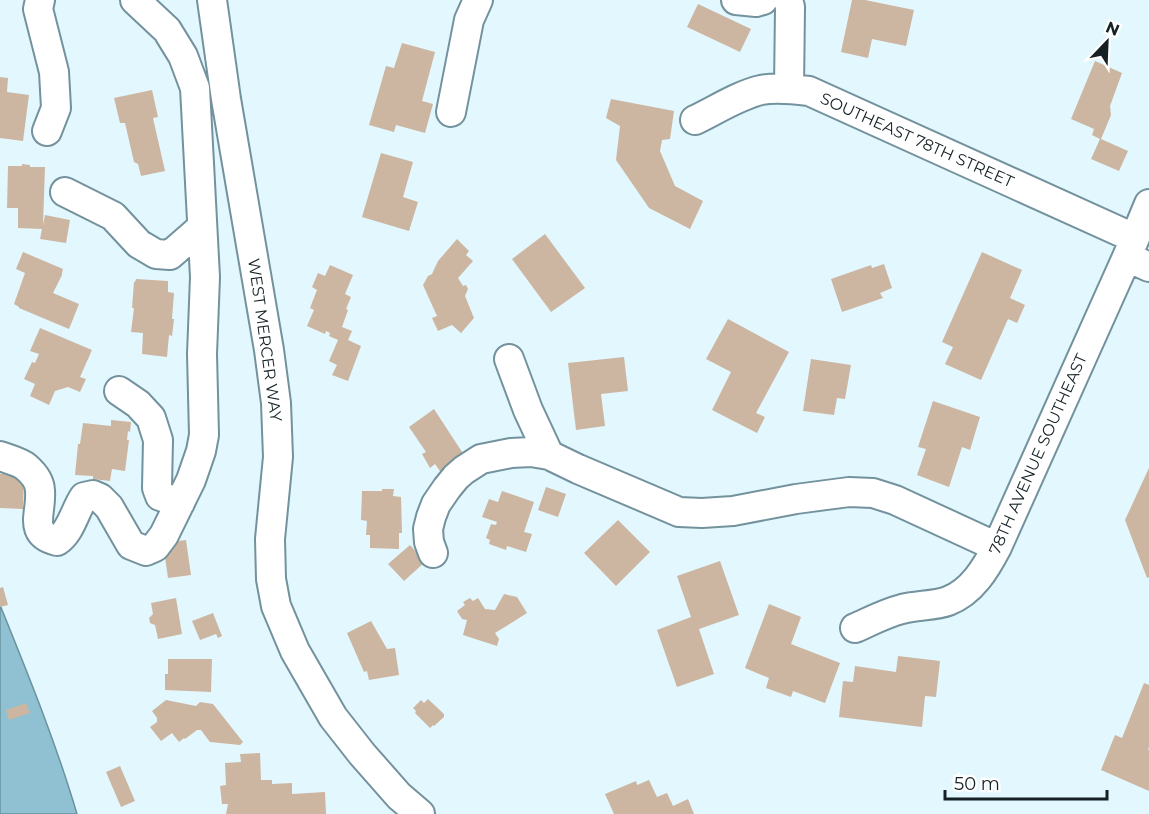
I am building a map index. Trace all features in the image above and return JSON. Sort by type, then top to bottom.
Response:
[{"type":"street","points":[[40,0],[38,9],[54,72],[56,108],[47,131]]},
{"type":"street","points":[[0,456],[25,466],[38,479],[40,490],[38,527],[48,539],[57,541],[64,537],[79,504],[84,497],[93,495],[109,507],[131,545],[146,550],[155,547],[164,535],[191,480],[201,451],[204,435],[202,354],[205,277],[195,88],[183,56],[167,30],[135,0]]},
{"type":"street","name":"WEST MERCER WAY","points":[[212,0],[276,403],[278,457],[270,540],[271,579],[276,606],[295,651],[333,717],[410,808]]},
{"type":"street","points":[[451,112],[470,20],[478,0]]},
{"type":"street","points":[[736,0],[756,2],[763,0]]},
{"type":"street","points":[[788,0],[790,7],[789,89]]},
{"type":"street","points":[[195,88],[224,83]]},
{"type":"street","name":"SOUTHEAST 78TH STREET","points":[[695,120],[761,90],[808,91],[1137,254]]},
{"type":"street","points":[[65,192],[113,216],[140,244],[156,254],[170,255],[201,228]]},
{"type":"street","name":"78TH AVENUE SOUTHEAST","points":[[855,628],[885,614],[905,608],[947,601],[963,593],[987,566],[1137,254],[1149,204]]},
{"type":"street","points":[[509,359],[528,410],[549,455]]},
{"type":"street","points":[[119,391],[138,404],[151,418],[158,440],[157,488],[160,496],[180,503]]},
{"type":"street","points":[[433,553],[428,529],[431,517],[436,504],[447,488],[464,470],[481,459],[531,452],[549,455],[679,512],[702,513],[734,510],[849,492],[873,493],[998,547]]},
{"type":"water","points":[[0,605],[51,735],[77,814],[0,814]]},
{"type":"building","points":[[852,0],[865,0],[914,10],[906,46],[872,39],[868,58],[841,52]]},
{"type":"building","points":[[698,4],[751,29],[740,52],[687,27]]},
{"type":"building","points":[[402,43],[435,52],[422,101],[433,104],[425,133],[396,125],[394,132],[369,125],[386,66],[394,68]]},
{"type":"building","points":[[1095,61],[1122,73],[1110,106],[1111,115],[1101,139],[1128,151],[1119,171],[1091,159],[1100,139],[1092,135],[1094,129],[1071,119]]},
{"type":"building","points":[[0,77],[8,78],[7,92],[29,95],[23,141],[0,138]]},
{"type":"building","points":[[152,90],[158,117],[153,118],[165,171],[141,176],[138,164],[134,162],[125,123],[120,123],[114,98]]},
{"type":"building","points":[[611,99],[674,111],[670,139],[662,140],[660,151],[675,186],[703,201],[690,229],[649,208],[616,160],[620,126],[606,118]]},
{"type":"building","points":[[381,153],[413,162],[403,197],[418,202],[409,231],[362,217]]},
{"type":"building","points":[[22,164],[30,165],[30,167],[45,167],[43,225],[45,215],[70,220],[66,243],[40,239],[42,229],[18,228],[18,208],[7,208],[8,166],[22,166]]},
{"type":"building","points":[[545,234],[585,288],[551,312],[512,259]]},
{"type":"building","points":[[457,239],[469,251],[466,255],[473,261],[458,278],[468,289],[465,296],[474,318],[461,333],[452,325],[438,331],[432,318],[437,316],[423,285],[428,276],[432,274],[438,261]]},
{"type":"building","points":[[23,252],[63,269],[53,293],[79,304],[69,329],[14,304],[25,273],[16,269]]},
{"type":"building","points":[[982,252],[1022,270],[1010,298],[1025,305],[1017,323],[1008,319],[981,380],[945,364],[953,347],[942,342]]},
{"type":"building","points":[[884,264],[892,288],[880,293],[883,298],[842,312],[831,279],[871,265],[872,268]]},
{"type":"building","points":[[330,265],[353,275],[345,294],[351,297],[342,327],[352,331],[348,340],[361,346],[348,381],[332,375],[337,365],[329,361],[338,340],[329,336],[330,333],[326,331],[325,334],[307,326],[314,310],[310,308],[317,290],[312,287],[318,273],[325,276]]},
{"type":"building","points":[[136,279],[168,281],[168,292],[174,293],[172,319],[174,319],[172,336],[169,335],[167,357],[142,354],[143,333],[131,332]]},
{"type":"building","points":[[728,319],[789,352],[756,413],[765,417],[757,433],[712,410],[731,372],[706,359]]},
{"type":"building","points":[[40,328],[92,350],[80,377],[86,379],[80,392],[68,387],[55,391],[49,405],[30,396],[35,384],[24,379],[32,362],[35,363],[39,354],[30,351]]},
{"type":"building","points":[[624,357],[628,391],[601,394],[605,426],[576,430],[568,363]]},
{"type":"building","points":[[811,359],[851,365],[845,399],[837,398],[834,415],[803,411]]},
{"type":"building","points":[[933,401],[980,417],[970,450],[962,447],[949,487],[917,475],[926,449],[918,447]]},
{"type":"building","points":[[434,409],[466,458],[442,474],[435,464],[430,468],[422,454],[426,452],[409,427]]},
{"type":"building","points":[[111,420],[131,422],[130,432],[128,431],[125,471],[112,469],[110,481],[93,479],[93,476],[75,475],[83,423],[111,426]]},
{"type":"building","points":[[1149,468],[1149,577],[1147,578],[1125,520]]},
{"type":"building","points":[[0,474],[15,474],[15,479],[24,479],[23,509],[0,508]]},
{"type":"building","points":[[546,487],[566,494],[558,517],[538,510]]},
{"type":"building","points":[[382,489],[394,489],[393,496],[401,497],[402,533],[399,533],[399,549],[370,548],[370,535],[366,535],[367,521],[361,520],[362,491],[382,491]]},
{"type":"building","points":[[502,491],[534,502],[524,532],[532,534],[526,552],[507,546],[506,550],[489,544],[490,540],[486,538],[491,524],[496,525],[497,522],[482,517],[489,499],[498,502]]},
{"type":"building","points":[[618,520],[650,552],[616,586],[584,553]]},
{"type":"building","points":[[186,540],[191,575],[168,578],[163,543]]},
{"type":"building","points":[[410,545],[425,562],[404,581],[388,564]]},
{"type":"building","points":[[720,561],[739,615],[699,629],[714,674],[677,687],[657,630],[691,617],[677,576]]},
{"type":"building","points":[[3,587],[8,605],[0,607],[0,588]]},
{"type":"building","points":[[504,594],[517,597],[527,613],[495,633],[499,639],[497,646],[463,635],[467,620],[462,619],[457,611],[465,605],[463,602],[470,598],[473,601],[478,598],[485,609],[495,610]]},
{"type":"building","points":[[176,598],[182,634],[158,639],[155,625],[150,623],[149,618],[153,614],[151,603]]},
{"type":"building","points":[[769,604],[801,617],[791,644],[840,663],[825,703],[793,691],[791,697],[766,688],[769,678],[745,668]]},
{"type":"building","points":[[213,613],[222,636],[218,638],[216,634],[200,640],[192,621]]},
{"type":"building","points":[[371,621],[387,649],[395,648],[399,675],[369,680],[367,671],[364,672],[347,633]]},
{"type":"building","points":[[898,656],[940,661],[936,697],[925,696],[922,727],[839,717],[843,681],[853,682],[855,666],[896,672]]},
{"type":"building","points":[[168,659],[212,659],[211,692],[165,690]]},
{"type":"building","points":[[1144,683],[1149,685],[1149,791],[1101,770],[1115,735],[1122,738]]},
{"type":"building","points":[[428,699],[444,714],[444,717],[430,728],[413,708],[421,700],[424,703]]},
{"type":"building","points":[[166,700],[196,706],[200,702],[213,704],[243,742],[240,745],[210,742],[201,730],[197,730],[179,742],[172,733],[161,741],[150,727],[157,722],[152,711]]},
{"type":"building","points":[[26,703],[30,713],[9,720],[6,710]]},
{"type":"building","points":[[260,753],[261,780],[272,780],[272,784],[292,783],[292,794],[325,792],[326,814],[226,814],[228,804],[222,804],[220,786],[226,785],[225,763],[241,762],[240,754]]},
{"type":"building","points":[[120,766],[135,801],[121,807],[106,772]]},
{"type":"building","points":[[649,780],[657,797],[667,793],[673,806],[688,799],[694,814],[614,814],[605,794],[636,781],[637,785]]}]
